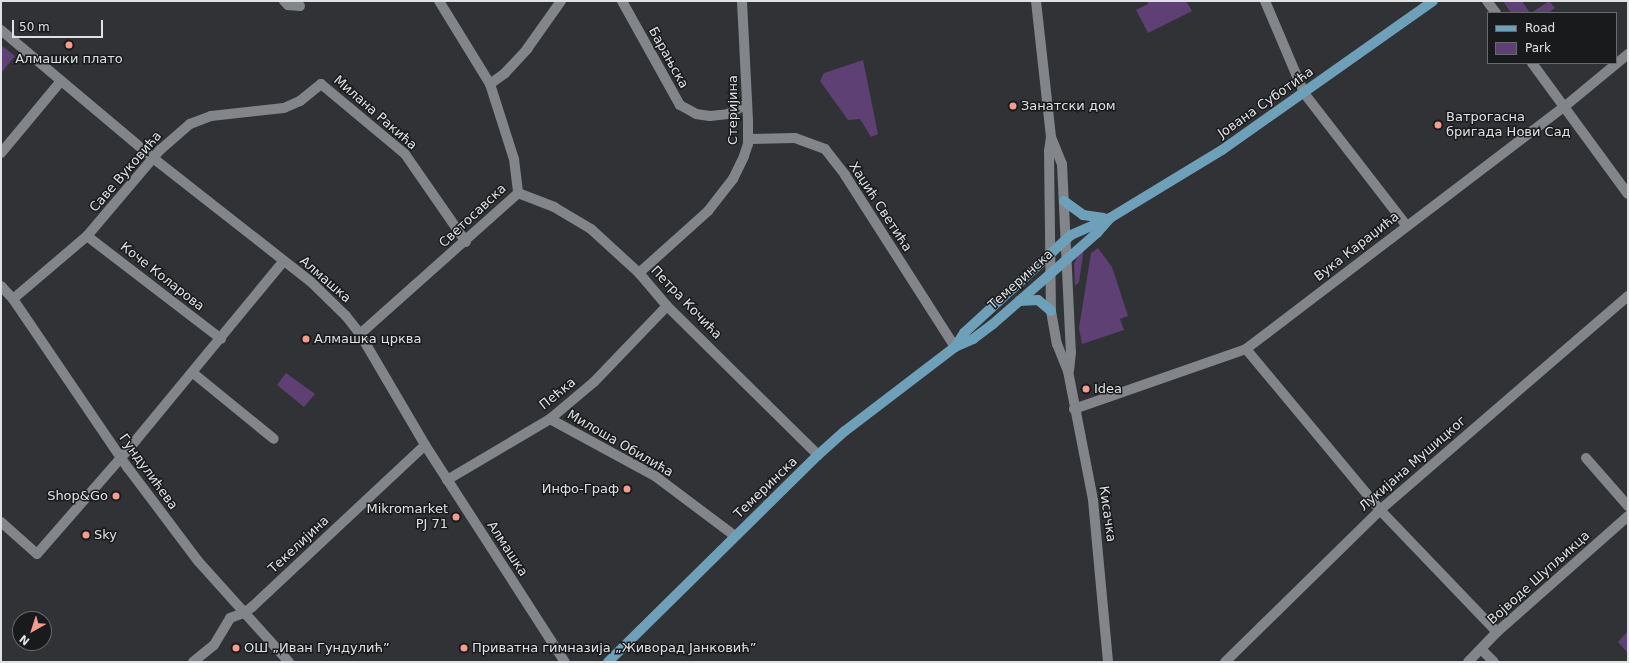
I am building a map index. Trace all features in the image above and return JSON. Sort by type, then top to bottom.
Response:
[{"type":"main road","name":"Јована Суботића","points":[[1051,251],[1079,230],[1110,218],[1222,150],[1433,1]]},
{"type":"main road","points":[[1064,201],[1083,215],[1110,218]]},
{"type":"main road","name":"Јована Суботића","points":[[1065,258],[1097,233],[1110,218]]},
{"type":"main road","name":"Темеринска","points":[[955,347],[964,333],[1051,251]]},
{"type":"main road","name":"Темеринска","points":[[608,662],[818,455],[845,431],[955,347],[973,339],[1019,301],[1065,258]]},
{"type":"main road","points":[[1019,301],[1038,300],[1051,311]]},
{"type":"street","points":[[284,1],[288,5],[300,6]]},
{"type":"street","name":"Светосавска","points":[[360,334],[466,242],[518,193],[514,159],[490,84],[439,1]]},
{"type":"street","points":[[490,84],[505,73],[527,49],[561,1]]},
{"type":"street","name":"Барањска","points":[[622,1],[680,105],[696,114],[710,116],[728,114],[748,104]]},
{"type":"street","name":"Стеријина","points":[[639,274],[708,211],[733,179],[744,156],[748,139],[748,104],[742,1]]},
{"type":"street","points":[[1036,1],[1052,137]]},
{"type":"street","points":[[1265,1],[1304,93],[1406,225]]},
{"type":"street","points":[[1487,1],[1495,12]]},
{"type":"street","name":"Алмашка","points":[[1,30],[153,158],[331,299],[360,334],[425,445],[564,662]]},
{"type":"street","name":"Вука Караџића","points":[[1617,63],[1628,54]]},
{"type":"street","points":[[1533,64],[1628,194]]},
{"type":"street","name":"Вука Караџића","points":[[1074,409],[1246,349],[1406,225],[1564,107],[1616,64]]},
{"type":"street","points":[[1,153],[62,81]]},
{"type":"street","name":"Саве Вуковића","points":[[13,299],[88,236],[153,158],[171,139],[201,118],[284,108],[300,101],[321,84]]},
{"type":"street","name":"Милана Ракића","points":[[321,84],[405,154],[466,242]]},
{"type":"street","name":"Кисачка","points":[[1052,137],[1062,164],[1064,240],[1071,352],[1068,371]]},
{"type":"street","name":"Кисачка","points":[[1052,137],[1049,151],[1051,311],[1057,344],[1068,371],[1074,409],[1093,500],[1108,662]]},
{"type":"street","name":"Хаџић Светића","points":[[748,139],[795,138],[825,149],[845,175],[955,347]]},
{"type":"street","name":"Петра Кочића","points":[[518,193],[573,217],[591,229],[639,274],[668,306],[818,455]]},
{"type":"street","name":"Коче Коларова","points":[[88,236],[221,339]]},
{"type":"street","points":[[1,522],[37,554],[121,459],[283,262]]},
{"type":"street","name":"Гундулићева","points":[[1,286],[13,299],[121,459],[198,560],[289,662]]},
{"type":"street","name":"Лукијана Мушицког","points":[[1225,662],[1380,510],[1628,296]]},
{"type":"street","name":"Пећка","points":[[447,480],[550,419],[594,382],[668,306]]},
{"type":"street","points":[[1246,349],[1380,510],[1498,632]]},
{"type":"street","points":[[193,373],[274,439]]},
{"type":"street","name":"Милоша Обилића","points":[[550,419],[655,476],[735,536]]},
{"type":"street","name":"Текелијина","points":[[193,662],[214,645],[230,618],[244,613],[425,445]]},
{"type":"street","points":[[1586,458],[1628,506]]},
{"type":"street","name":"Војводе Шупљикца","points":[[1468,662],[1498,632],[1628,516]]},
{"type":"street","points":[[1481,649],[1494,662]]},
{"type":"green space","points":[[1147,1],[1186,1],[1192,11],[1148,33],[1136,10],[1148,4]]},
{"type":"green space","points":[[1503,1],[1522,1],[1529,12],[1510,12]]},
{"type":"green space","points":[[1549,1],[1555,8],[1549,12],[1532,12]]},
{"type":"green space","points":[[1,45],[15,56],[1,73]]},
{"type":"green space","points":[[863,60],[878,134],[871,137],[860,119],[848,120],[820,81],[824,73]]},
{"type":"green space","points":[[1084,248],[1079,282],[1075,286],[1074,264],[1079,253]]},
{"type":"green space","points":[[1098,248],[1112,267],[1128,316],[1120,319],[1124,330],[1082,344],[1079,328],[1091,253]]},
{"type":"green space","points":[[286,373],[315,394],[304,407],[277,385]]},
{"type":"green space","points":[[1628,631],[1628,653],[1618,642]]},
{"type":"place","name":"Алмашки плато","points":[[69,45]]},
{"type":"place","name":"Занатски дом","points":[[1013,106]]},
{"type":"place","name":"Ватрогасна бригада Нови Сад","points":[[1438,125]]},
{"type":"place","name":"Алмашка црква","points":[[306,339]]},
{"type":"place","name":"Idea","points":[[1086,389]]},
{"type":"place","name":"Инфо-Граф","points":[[627,489]]},
{"type":"place","name":"Shop&Go","points":[[116,496]]},
{"type":"place","name":"Mikromarket PJ 71","points":[[456,517]]},
{"type":"place","name":"Sky","points":[[86,535]]},
{"type":"place","name":"ОШ „Иван Гундулић”","points":[[236,648]]},
{"type":"place","name":"Приватна гимназија „Живорад Јанковић”","points":[[464,648]]}]
